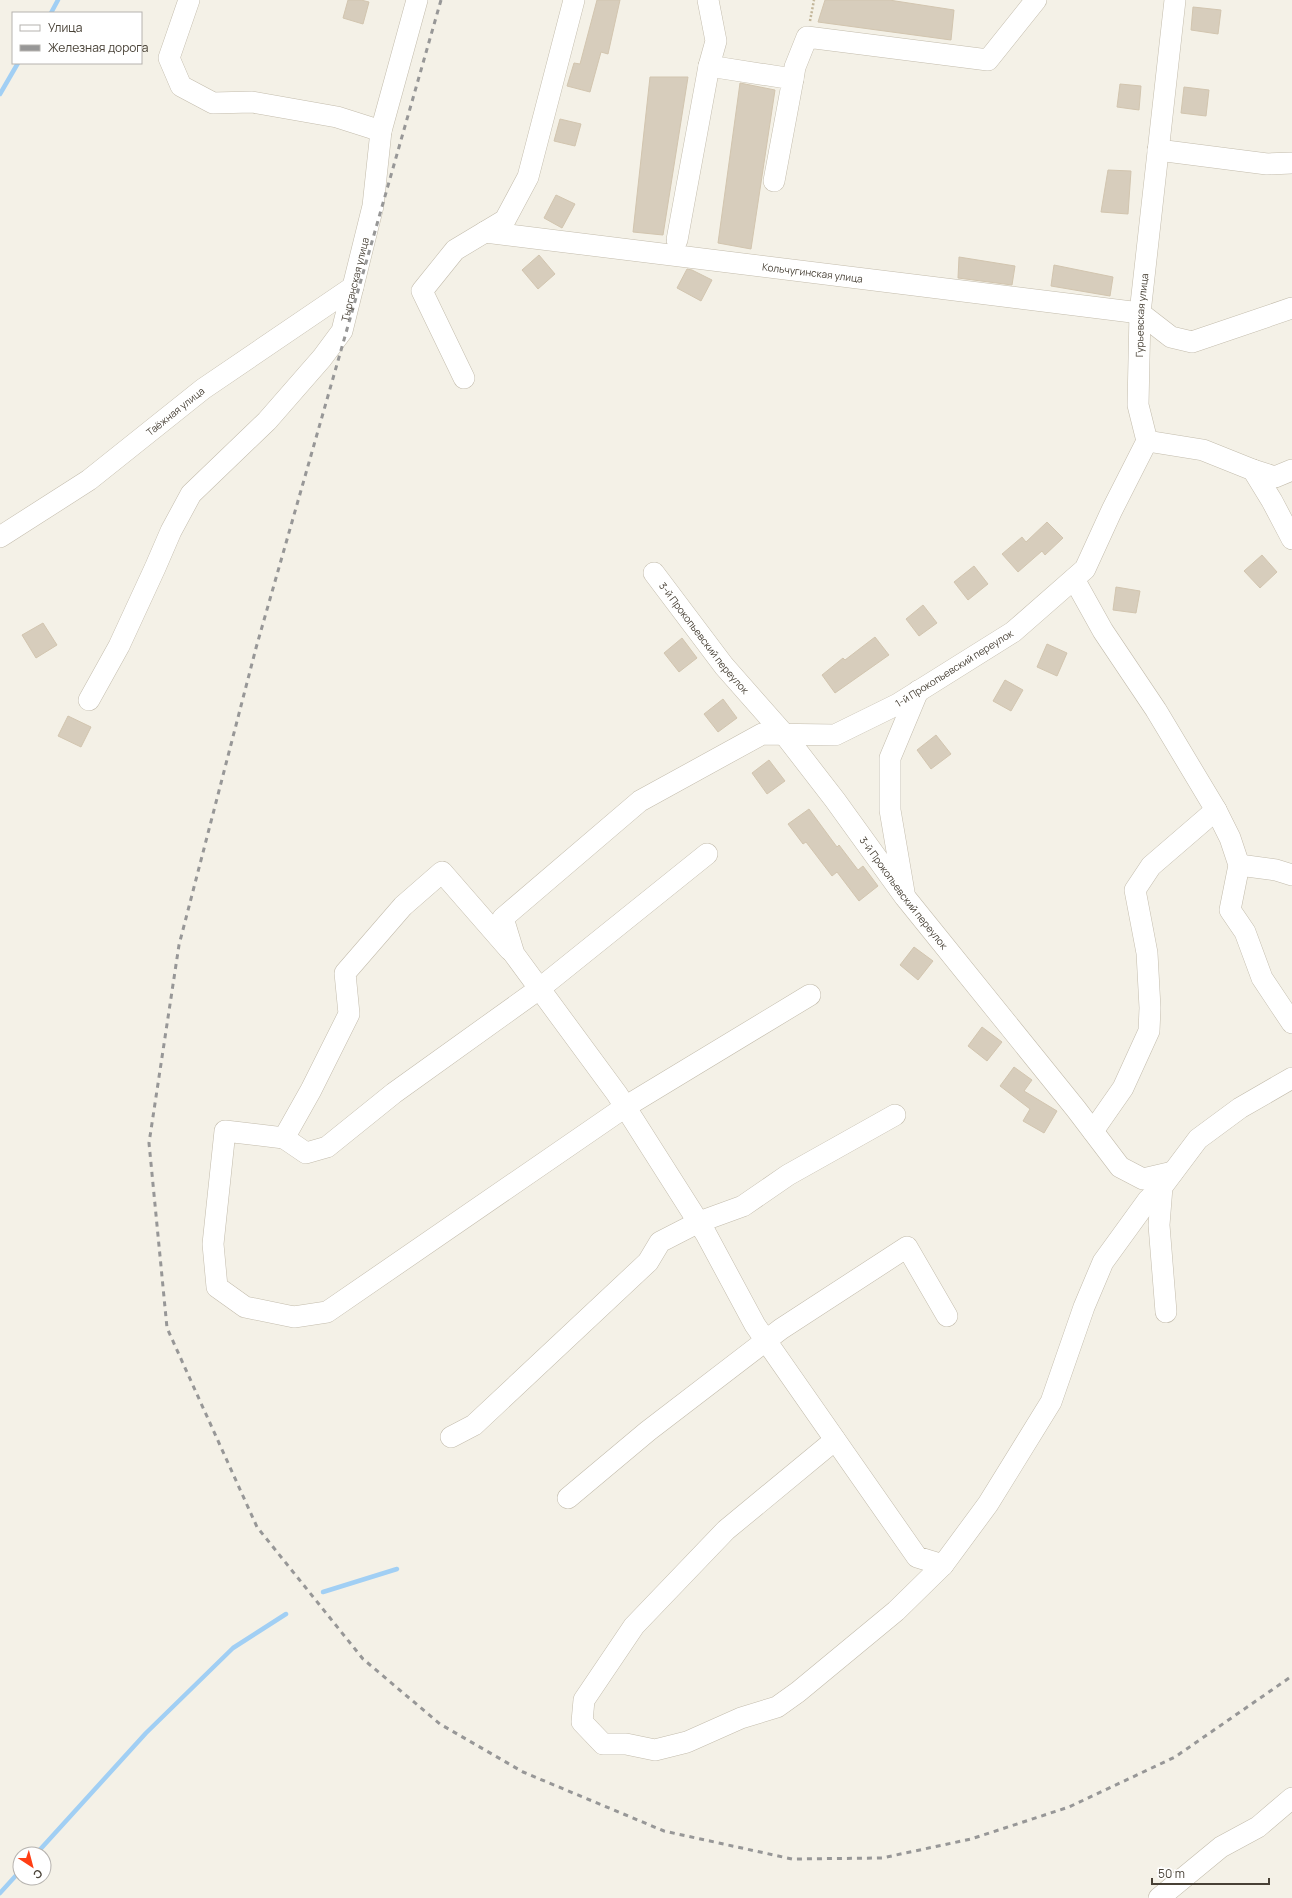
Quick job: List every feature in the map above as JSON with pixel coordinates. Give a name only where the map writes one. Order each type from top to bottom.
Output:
[{"type":"street","points":[[189,0],[174,39],[169,58],[180,86],[213,103],[252,102],[337,117],[381,130]]},
{"type":"street","name":"Тырганская улица","points":[[89,700],[119,646],[171,530],[191,494],[267,421],[322,358],[342,331],[373,206],[381,130],[417,0]]},
{"type":"street","points":[[464,378],[422,291],[456,250],[505,220],[528,177],[574,0]]},
{"type":"street","points":[[708,0],[716,41],[709,66],[675,240],[727,251],[733,263]]},
{"type":"street","points":[[774,181],[795,67],[807,37],[988,60],[1036,0]]},
{"type":"street","name":"Гурьевская улица","points":[[1148,441],[1138,405],[1140,313],[1175,0]]},
{"type":"street","points":[[709,66],[793,79]]},
{"type":"street","points":[[1158,150],[1267,164],[1292,163]]},
{"type":"street","name":"Кольчугинская улица","points":[[485,232],[1140,313]]},
{"type":"street","name":"Таёжная улица","points":[[0,537],[89,480],[203,389],[353,287]]},
{"type":"street","points":[[1140,313],[1171,337],[1192,342],[1292,308]]},
{"type":"street","points":[[1148,441],[1203,450],[1275,477],[1292,470]]},
{"type":"street","name":"1-й Прокопьевский переулок","points":[[514,954],[503,918],[640,801],[762,734],[835,735],[898,704],[1013,632],[1085,569],[1112,510],[1148,441]]},
{"type":"street","points":[[1253,470],[1272,501],[1292,539]]},
{"type":"street","name":"3-й Прокопьевский переулок","points":[[654,573],[724,666],[784,734],[835,800],[904,897],[1093,1131],[1120,1167],[1143,1179],[1167,1180]]},
{"type":"street","points":[[1074,579],[1103,631],[1156,710],[1216,810],[1230,838],[1239,865],[1230,910],[1245,932],[1262,978],[1292,1023]]},
{"type":"street","points":[[904,897],[890,810],[890,758],[918,691]]},
{"type":"street","points":[[1093,1131],[1123,1088],[1149,1031],[1150,1008],[1147,953],[1135,890],[1151,866],[1216,810]]},
{"type":"street","points":[[708,854],[539,989],[394,1093],[327,1147],[306,1153],[284,1138],[225,1131],[213,1244],[217,1287],[245,1307],[294,1317],[327,1312],[625,1107],[810,995]]},
{"type":"street","points":[[1239,865],[1276,870],[1292,875]]},
{"type":"street","points":[[284,1138],[311,1090],[349,1014],[345,973],[403,906],[442,872],[514,954],[625,1107],[699,1222],[755,1325],[917,1557],[943,1565]]},
{"type":"street","points":[[835,1440],[726,1530],[634,1626],[584,1700],[582,1722],[603,1744],[626,1744],[655,1750],[687,1742],[741,1718],[777,1707],[896,1611],[943,1565],[988,1504],[1051,1402],[1084,1307],[1104,1262],[1148,1200],[1167,1180],[1198,1138],[1240,1108],[1292,1078]]},
{"type":"street","points":[[451,1437],[474,1425],[648,1262],[660,1242],[699,1222],[743,1206],[788,1175],[895,1115]]},
{"type":"street","points":[[1166,1312],[1159,1226],[1167,1180]]},
{"type":"street","points":[[568,1498],[648,1431],[781,1330],[907,1247],[947,1316]]},
{"type":"street","points":[[1159,1898],[1221,1847],[1258,1827],[1292,1798]]},
{"type":"building","points":[[348,0],[361,0],[369,2],[363,24],[343,18]]},
{"type":"building","points":[[597,0],[620,0],[608,54],[601,52],[590,92],[567,86],[574,63],[580,64]]},
{"type":"building","points":[[825,0],[889,0],[954,10],[951,40],[818,22]]},
{"type":"building","points":[[1193,7],[1221,10],[1218,34],[1191,30]]},
{"type":"building","points":[[650,77],[688,77],[663,235],[633,232]]},
{"type":"building","points":[[740,83],[775,90],[751,249],[718,243]]},
{"type":"building","points":[[1120,84],[1141,86],[1139,110],[1117,107]]},
{"type":"building","points":[[1184,87],[1209,90],[1206,116],[1181,113]]},
{"type":"building","points":[[560,119],[581,124],[575,146],[554,141]]},
{"type":"building","points":[[1108,170],[1131,171],[1128,214],[1101,212]]},
{"type":"building","points":[[556,195],[575,204],[562,228],[544,218]]},
{"type":"building","points":[[539,255],[555,274],[538,289],[522,270]]},
{"type":"building","points":[[959,257],[1015,266],[1012,285],[958,278]]},
{"type":"building","points":[[1054,265],[1113,277],[1110,296],[1051,286]]},
{"type":"building","points":[[687,269],[712,280],[701,301],[677,288]]},
{"type":"building","points":[[1047,522],[1063,538],[1045,555],[1042,551],[1018,572],[1002,554],[1022,537],[1026,542]]},
{"type":"building","points":[[1262,555],[1277,572],[1260,588],[1244,571]]},
{"type":"building","points":[[974,566],[988,584],[968,600],[954,582]]},
{"type":"building","points":[[1116,587],[1140,591],[1136,613],[1113,610]]},
{"type":"building","points":[[923,605],[937,623],[919,636],[906,619]]},
{"type":"building","points":[[43,623],[57,645],[36,658],[22,635]]},
{"type":"building","points":[[875,637],[889,655],[835,693],[822,675],[843,658],[845,660]]},
{"type":"building","points":[[682,638],[697,658],[679,672],[664,653]]},
{"type":"building","points":[[1047,644],[1067,653],[1057,676],[1037,667]]},
{"type":"building","points":[[1005,680],[1023,690],[1011,711],[993,701]]},
{"type":"building","points":[[723,699],[737,718],[718,732],[704,714]]},
{"type":"building","points":[[68,716],[91,727],[81,747],[58,736]]},
{"type":"building","points":[[936,735],[951,754],[931,769],[917,750]]},
{"type":"building","points":[[769,760],[785,781],[767,794],[752,773]]},
{"type":"building","points":[[809,809],[837,847],[839,845],[858,870],[863,866],[878,886],[859,901],[837,872],[832,876],[806,842],[803,844],[788,824]]},
{"type":"building","points":[[914,947],[933,961],[918,980],[900,965]]},
{"type":"building","points":[[982,1027],[1002,1042],[987,1061],[968,1046]]},
{"type":"building","points":[[1014,1067],[1032,1080],[1024,1091],[1057,1111],[1044,1133],[1023,1121],[1030,1109],[1000,1086]]},
{"type":"waterway","points":[[52,12],[58,0]]},
{"type":"waterway","points":[[0,94],[17,64]]},
{"type":"waterway","points":[[323,1592],[397,1569]]},
{"type":"waterway","points":[[43,1846],[146,1733],[233,1648],[286,1614]]},
{"type":"waterway","points":[[0,1893],[12,1880]]},
{"type":"railway","points":[[441,0],[256,648],[179,945],[149,1143],[167,1328],[257,1527],[363,1659],[440,1724],[523,1772],[664,1831],[792,1859],[882,1858],[971,1839],[1069,1807],[1175,1757],[1292,1676]]}]
